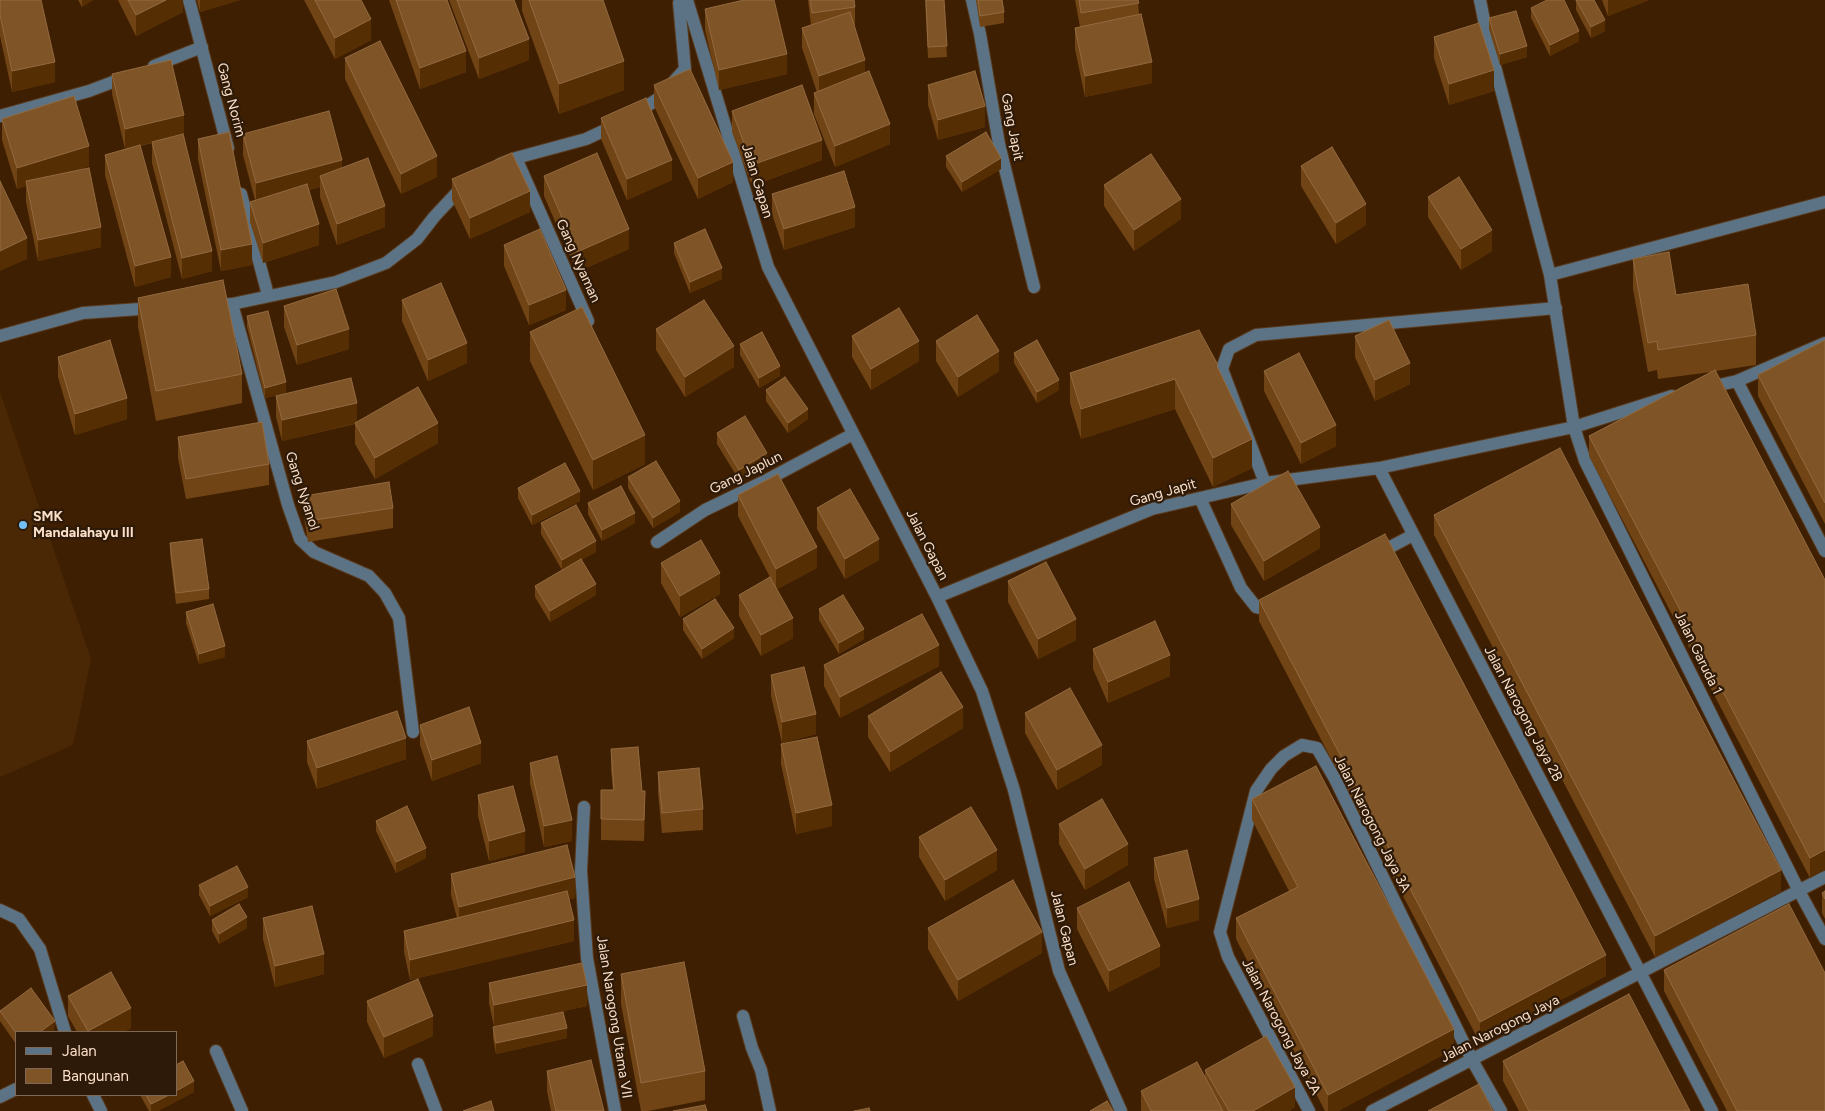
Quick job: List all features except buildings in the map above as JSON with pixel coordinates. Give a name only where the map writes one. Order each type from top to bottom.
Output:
[{"type":"street","name":"Gang Norim","points":[[190,0],[231,159]]},
{"type":"street","points":[[491,169],[516,158],[586,139],[625,121],[659,98],[685,68],[680,0]]},
{"type":"street","name":"Jalan Gapan","points":[[687,0],[768,267],[937,597],[982,691],[1014,790],[1059,971],[1121,1111]]},
{"type":"street","name":"Gang Japit","points":[[972,0],[980,34],[999,144],[1034,288]]},
{"type":"street","name":"Jalan Garuda 1","points":[[1480,0],[1488,40],[1550,275],[1574,427],[1585,461],[1825,939]]},
{"type":"street","points":[[0,116],[89,91],[202,47]]},
{"type":"street","name":"Gang Nyaman","points":[[516,158],[593,331]]},
{"type":"street","points":[[236,178],[268,295]]},
{"type":"street","points":[[202,305],[232,304],[336,282],[386,263],[417,240],[460,188],[476,179]]},
{"type":"street","points":[[1550,275],[1825,202]]},
{"type":"street","name":"Gang Nyanol","points":[[232,304],[288,505],[300,539],[314,552],[369,576],[385,593],[399,618],[413,732]]},
{"type":"street","points":[[0,336],[83,313],[162,308]]},
{"type":"street","points":[[1265,483],[1222,368],[1228,349],[1256,335],[1556,308]]},
{"type":"street","name":"Gang Japit","points":[[937,597],[1152,509],[1265,483],[1379,468],[1574,427],[1666,397],[1737,381],[1825,343]]},
{"type":"street","points":[[1737,381],[1825,551]]},
{"type":"street","name":"Gang Japlun","points":[[657,542],[705,510],[763,482],[853,434]]},
{"type":"street","name":"Jalan Narogong Jaya 2B","points":[[1379,468],[1712,1111]]},
{"type":"street","points":[[1200,498],[1241,588],[1256,607],[1267,609],[1288,598]]},
{"type":"street","points":[[1366,559],[1413,535]]},
{"type":"street","name":"Jalan Narogong Jaya 3A","points":[[1228,956],[1220,932],[1256,791],[1271,769],[1284,756],[1302,745],[1317,748],[1339,787],[1472,1060]]},
{"type":"street","name":"Jalan Narogong Utama VII","points":[[584,807],[581,871],[587,958],[615,1111]]},
{"type":"street","name":"Jalan Narogong Jaya","points":[[1372,1111],[1825,877]]},
{"type":"street","points":[[0,910],[19,919],[40,949],[65,1031]]},
{"type":"street","name":"Jalan Narogong Jaya 2A","points":[[1228,956],[1309,1111]]},
{"type":"street","points":[[743,1016],[752,1048],[761,1070],[770,1111]]},
{"type":"street","points":[[216,1051],[242,1111]]},
{"type":"street","points":[[1472,1060],[1501,1111]]},
{"type":"street","points":[[418,1064],[436,1111]]},
{"type":"street","points":[[0,1097],[15,1089]]},
{"type":"street","points":[[94,1096],[101,1111]]},
{"type":"shaded area","name":"SMK Mandalahayu III","points":[[0,392],[91,659],[73,745],[0,777]]},
{"type":"place","name":"SMK Mandalahayu III","points":[[23,525]]}]
